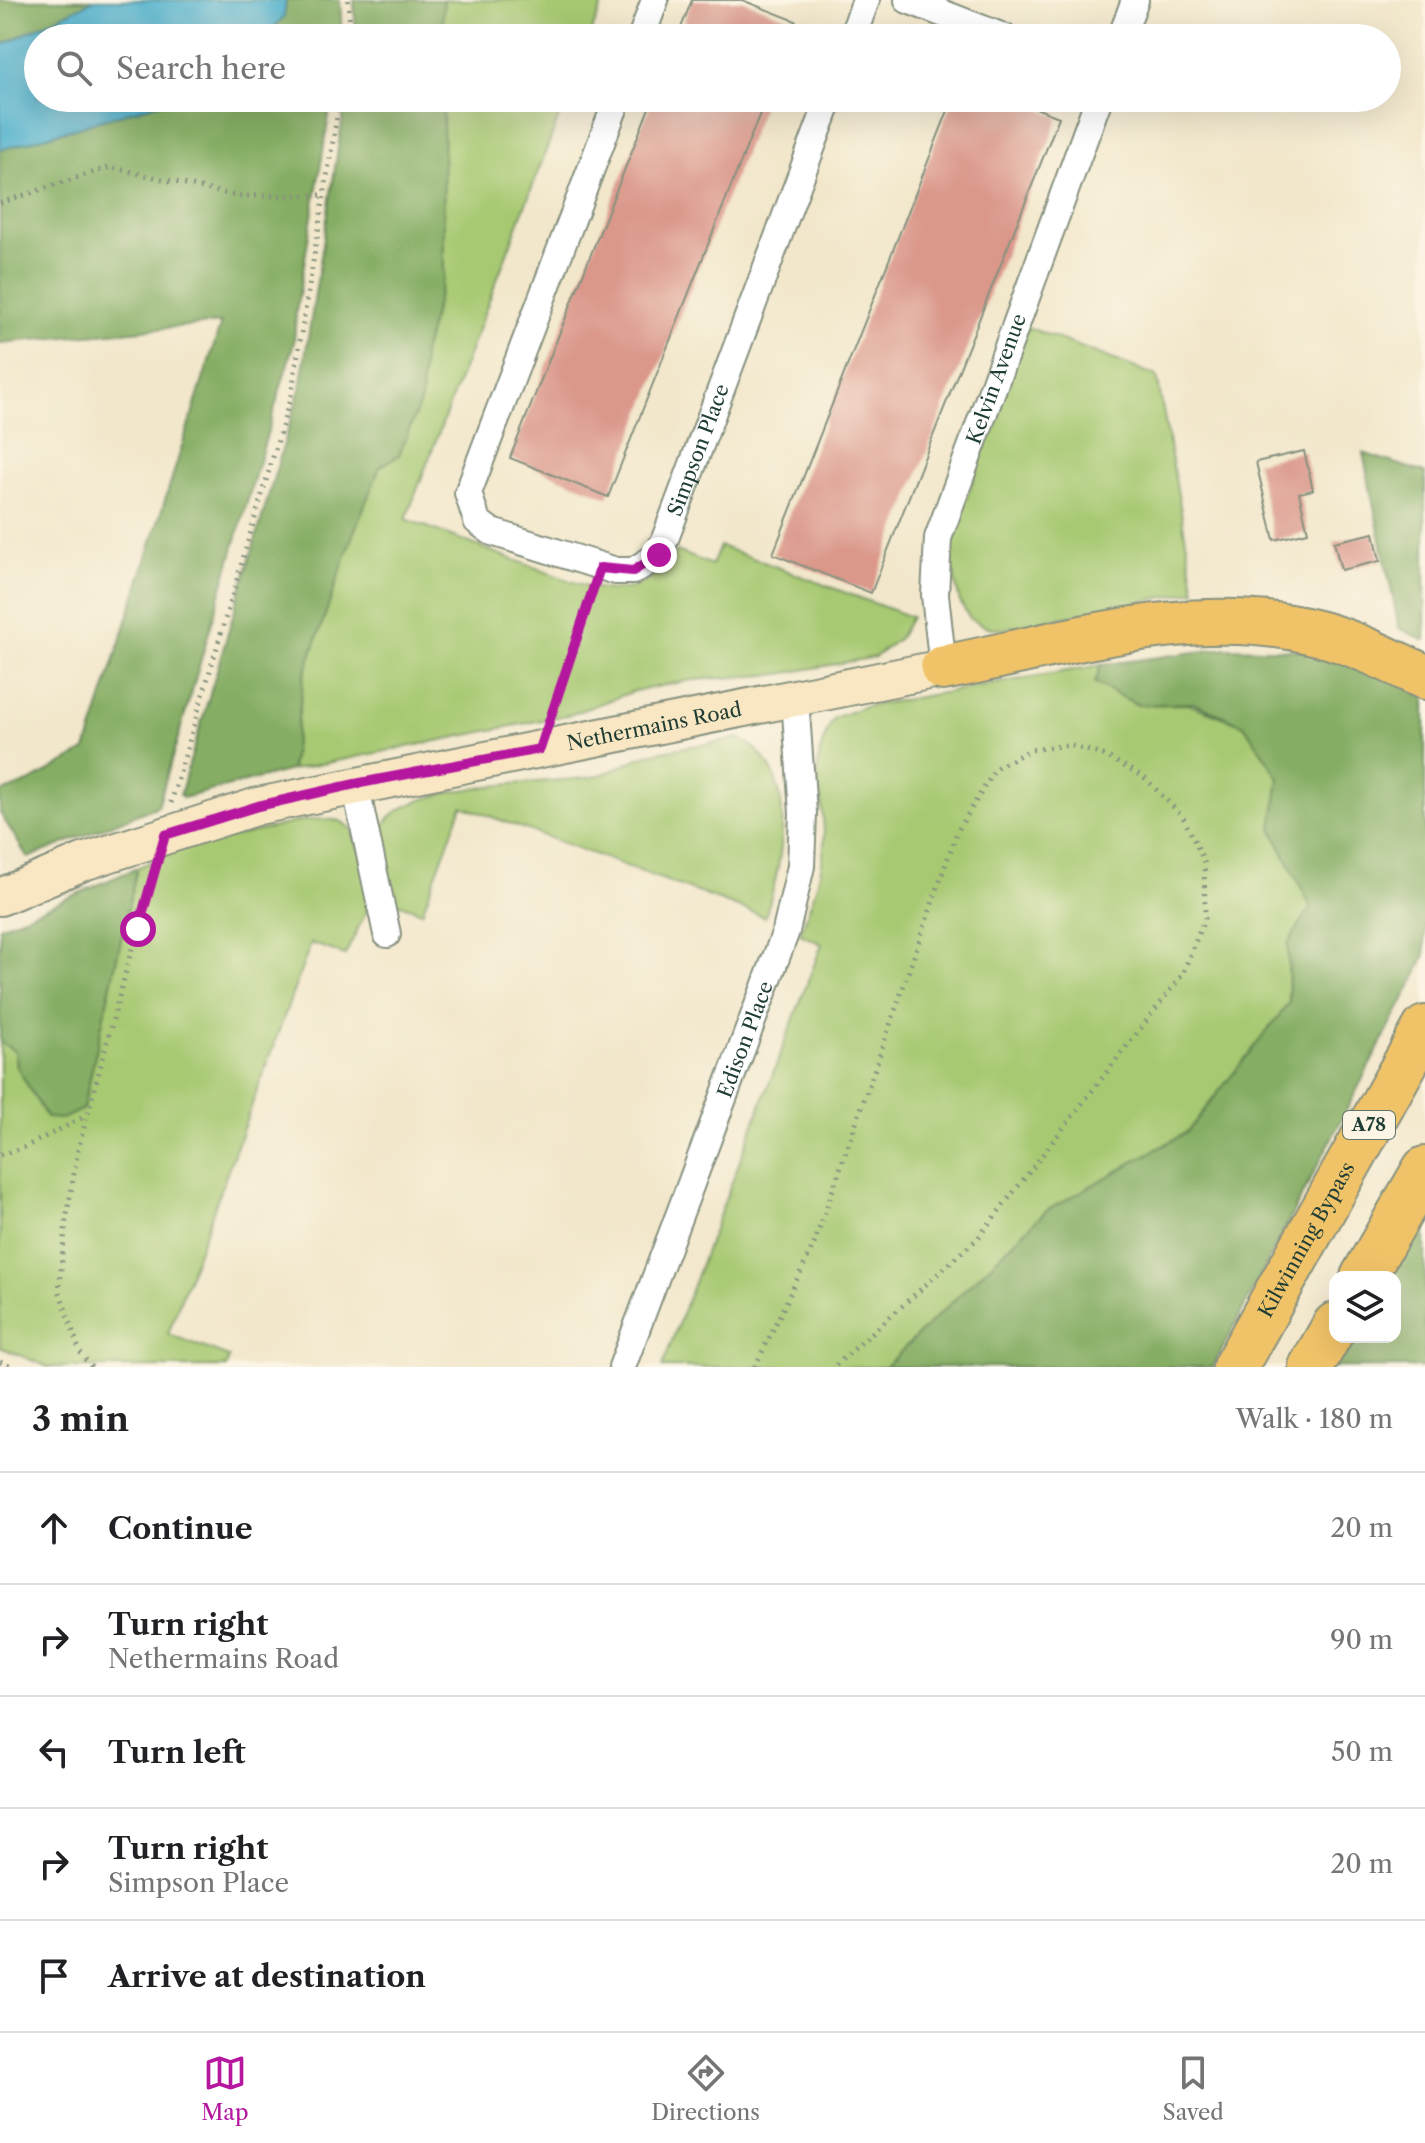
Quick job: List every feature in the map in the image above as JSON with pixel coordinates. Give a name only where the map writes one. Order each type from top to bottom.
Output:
[{"type":"highway","points":[[943,668],[1178,622],[1230,621],[1318,633],[1364,648],[1425,677]]},
{"type":"highway","name":"Kilwinning Bypass","points":[[1235,1367],[1312,1223],[1425,1028]]},
{"type":"highway","points":[[1366,1271],[1425,1169]]},
{"type":"highway","points":[[1311,1367],[1329,1336]]},
{"type":"main road","name":"Nethermains Road","points":[[0,897],[83,862],[258,806],[355,784],[943,668]]},
{"type":"street","points":[[646,24],[655,0]]},
{"type":"street","points":[[857,24],[866,0]]},
{"type":"street","points":[[908,0],[970,24]]},
{"type":"street","points":[[1126,24],[1135,0]]},
{"type":"street","name":"Simpson Place","points":[[613,112],[468,493],[477,521],[492,532],[600,568],[633,571],[659,555],[825,112]]},
{"type":"street","name":"Kelvin Avenue","points":[[943,668],[935,595],[938,538],[1094,112]]},
{"type":"street","name":"Edison Place","points":[[622,1367],[786,931],[801,866],[803,813],[795,698]]},
{"type":"street","points":[[355,784],[387,934]]},
{"type":"path","points":[[348,0],[350,24]]},
{"type":"path","points":[[91,1367],[80,1352],[59,1290],[66,1220],[88,1115],[187,746],[291,396],[338,112]]},
{"type":"path","points":[[0,203],[110,167],[236,196],[324,195]]},
{"type":"path","points":[[540,749],[600,568]]},
{"type":"path","points":[[755,1367],[814,1244],[957,832],[996,768],[1030,750],[1069,745],[1106,756],[1144,777],[1183,817],[1204,861],[1205,918],[1182,975],[978,1238],[834,1367]]},
{"type":"path","points":[[0,1155],[21,1149],[88,1115]]},
{"type":"path","points":[[0,1362],[12,1367]]},
{"type":"green space","points":[[0,0],[94,0],[45,24],[24,24],[24,34],[0,46]]},
{"type":"green space","points":[[286,0],[340,0],[341,24],[277,24],[283,17]]},
{"type":"green space","points":[[354,0],[444,0],[442,24],[355,24]]},
{"type":"green space","points":[[444,0],[604,0],[595,24],[442,24]]},
{"type":"green space","points":[[129,112],[330,112],[296,312],[294,342],[158,806],[28,858],[0,813],[0,793],[31,781],[86,750],[221,323],[0,343],[0,150]]},
{"type":"green space","points":[[344,112],[443,112],[444,276],[423,354],[421,400],[399,455],[380,467],[352,537],[304,676],[291,770],[183,798],[180,795],[300,389]]},
{"type":"green space","points":[[443,112],[561,112],[406,519],[568,580],[611,590],[631,588],[649,580],[665,567],[677,551],[712,565],[720,546],[911,617],[899,638],[875,657],[780,674],[692,680],[634,691],[572,714],[291,770],[304,676],[380,467],[399,454],[421,400],[423,354],[444,276]]},
{"type":"green space","points":[[1027,327],[1157,376],[1195,591],[1004,629],[987,627],[970,619],[960,602],[948,551]]},
{"type":"green space","points":[[1363,453],[1425,473],[1425,641],[1399,628]]},
{"type":"green space","points":[[1225,648],[1300,650],[1361,665],[1425,697],[1425,954],[1416,976],[1213,1367],[885,1367],[1046,1211],[1187,1132],[1289,1003],[1288,944],[1311,907],[1272,829],[1279,778],[1244,725],[1193,703],[1138,705],[1095,683],[1101,665]]},
{"type":"green space","points":[[1101,665],[1095,683],[1138,705],[1188,704],[1244,725],[1280,779],[1273,829],[1311,907],[1288,944],[1289,1003],[1187,1132],[1046,1211],[885,1367],[662,1367],[822,944],[800,934],[823,856],[824,825],[818,767],[825,737],[834,718],[863,707]]},
{"type":"green space","points":[[739,738],[759,753],[772,772],[780,794],[781,844],[765,917],[462,806],[422,912],[389,900],[380,853],[383,827],[396,812],[418,801],[478,788],[592,777],[654,753]]},
{"type":"green space","points":[[305,820],[340,821],[351,828],[375,894],[345,955],[311,943],[168,1334],[229,1357],[226,1367],[48,1367],[0,1347],[0,1042],[15,1051],[17,1067],[47,1118],[83,1109],[137,868],[176,850]]},
{"type":"green space","points":[[137,868],[83,1109],[62,1119],[47,1118],[17,1067],[15,1051],[0,1042],[0,927]]},
{"type":"green space","points":[[1425,1207],[1425,1367],[1333,1367],[1347,1343],[1401,1343],[1401,1271],[1388,1271]]},
{"type":"water","points":[[94,0],[286,0],[284,17],[277,24],[45,24]]},
{"type":"water","points":[[24,34],[24,112],[129,112],[0,150],[0,46]]},
{"type":"building","points":[[692,0],[742,0],[796,21],[795,24],[683,24]]},
{"type":"building","points":[[647,112],[760,112],[608,497],[510,458]]},
{"type":"building","points":[[947,112],[1046,112],[1059,117],[871,593],[773,554]]},
{"type":"building","points":[[1304,451],[1313,490],[1299,493],[1308,532],[1274,540],[1256,462]]},
{"type":"building","points":[[1374,533],[1380,561],[1341,570],[1334,542]]},
{"type":"route","points":[[138,929],[165,835],[258,806],[540,749],[600,568],[633,571],[648,565],[659,555]]}]
